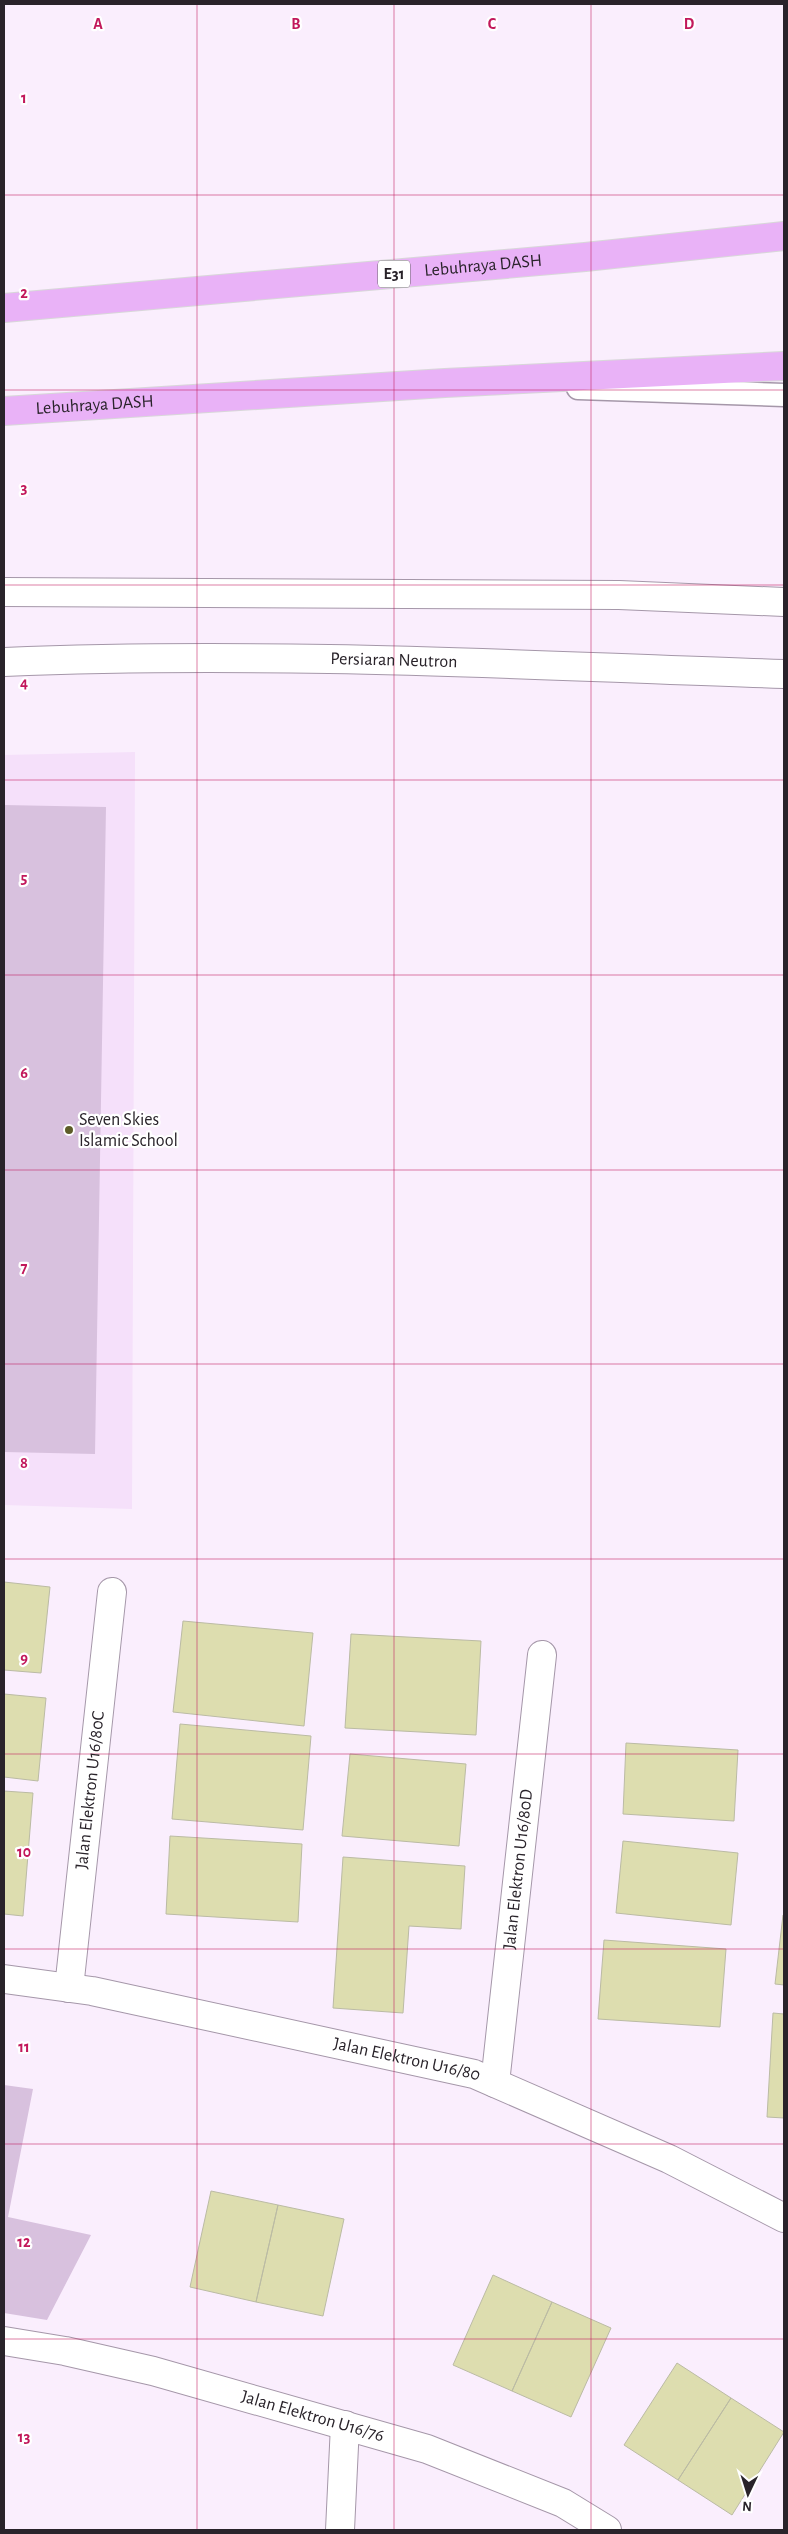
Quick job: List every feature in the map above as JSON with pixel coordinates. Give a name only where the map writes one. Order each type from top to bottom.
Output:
[{"type":"highway","name":"Lebuhraya DASH","points":[[4,308],[585,258],[784,236]]},
{"type":"highway","name":"Lebuhraya DASH","points":[[4,411],[445,383],[784,366]]},
{"type":"street","points":[[4,592],[619,595],[784,602]]},
{"type":"street","name":"Persiaran Neutron","points":[[4,662],[119,657],[342,658],[784,674]]},
{"type":"street","name":"Jalan Elektron U16/80C","points":[[69,1988],[112,1592]]},
{"type":"street","name":"Jalan Elektron U16/80D","points":[[495,2083],[542,1655]]},
{"type":"street","name":"Jalan Elektron U16/80","points":[[4,1979],[102,1993],[464,2072],[495,2083],[668,2159],[784,2218]]},
{"type":"street","name":"Jalan Elektron U16/76","points":[[4,2341],[65,2351],[154,2371],[427,2449],[563,2503],[607,2530]]},
{"type":"street","points":[[340,2530],[345,2425]]},
{"type":"lane","points":[[445,383],[784,395]]},
{"type":"shaded area","name":"Seven Skies Islamic School","points":[[135,752],[132,1509],[4,1505],[4,755]]},
{"type":"shaded area","name":"Seven Skies Islamic School","points":[[4,805],[106,807],[95,1454],[4,1452]]},
{"type":"shaded area","points":[[4,2085],[33,2089],[8,2217],[91,2235],[47,2320],[4,2313]]},
{"type":"building","points":[[4,1582],[50,1587],[41,1673],[4,1670]]},
{"type":"building","points":[[183,1621],[313,1633],[304,1726],[173,1712]]},
{"type":"building","points":[[351,1634],[481,1641],[476,1735],[345,1728]]},
{"type":"building","points":[[4,1694],[46,1698],[38,1781],[4,1777]]},
{"type":"building","points":[[180,1724],[311,1736],[303,1830],[172,1819]]},
{"type":"building","points":[[626,1743],[738,1750],[734,1821],[623,1814]]},
{"type":"building","points":[[350,1754],[466,1764],[459,1846],[342,1836]]},
{"type":"building","points":[[4,1791],[33,1793],[23,1916],[4,1914]]},
{"type":"building","points":[[170,1836],[302,1844],[298,1922],[166,1914]]},
{"type":"building","points":[[623,1841],[738,1853],[731,1925],[616,1913]]},
{"type":"building","points":[[343,1857],[465,1866],[461,1929],[409,1926],[403,2013],[333,2008]]},
{"type":"building","points":[[784,1915],[784,1985],[775,1984]]},
{"type":"building","points":[[604,1940],[726,1949],[720,2027],[598,2019]]},
{"type":"building","points":[[773,2013],[784,2014],[784,2118],[767,2117]]},
{"type":"building","points":[[211,2191],[278,2205],[256,2302],[190,2287]]},
{"type":"building","points":[[278,2205],[344,2219],[323,2316],[256,2302]]},
{"type":"building","points":[[493,2275],[552,2302],[512,2391],[453,2365]]},
{"type":"building","points":[[552,2302],[611,2328],[571,2417],[512,2391]]},
{"type":"building","points":[[677,2363],[731,2398],[678,2480],[624,2445]]},
{"type":"building","points":[[731,2398],[784,2432],[732,2515],[678,2480]]},
{"type":"place","name":"Seven Skies Islamic School","points":[[69,1130]]}]
